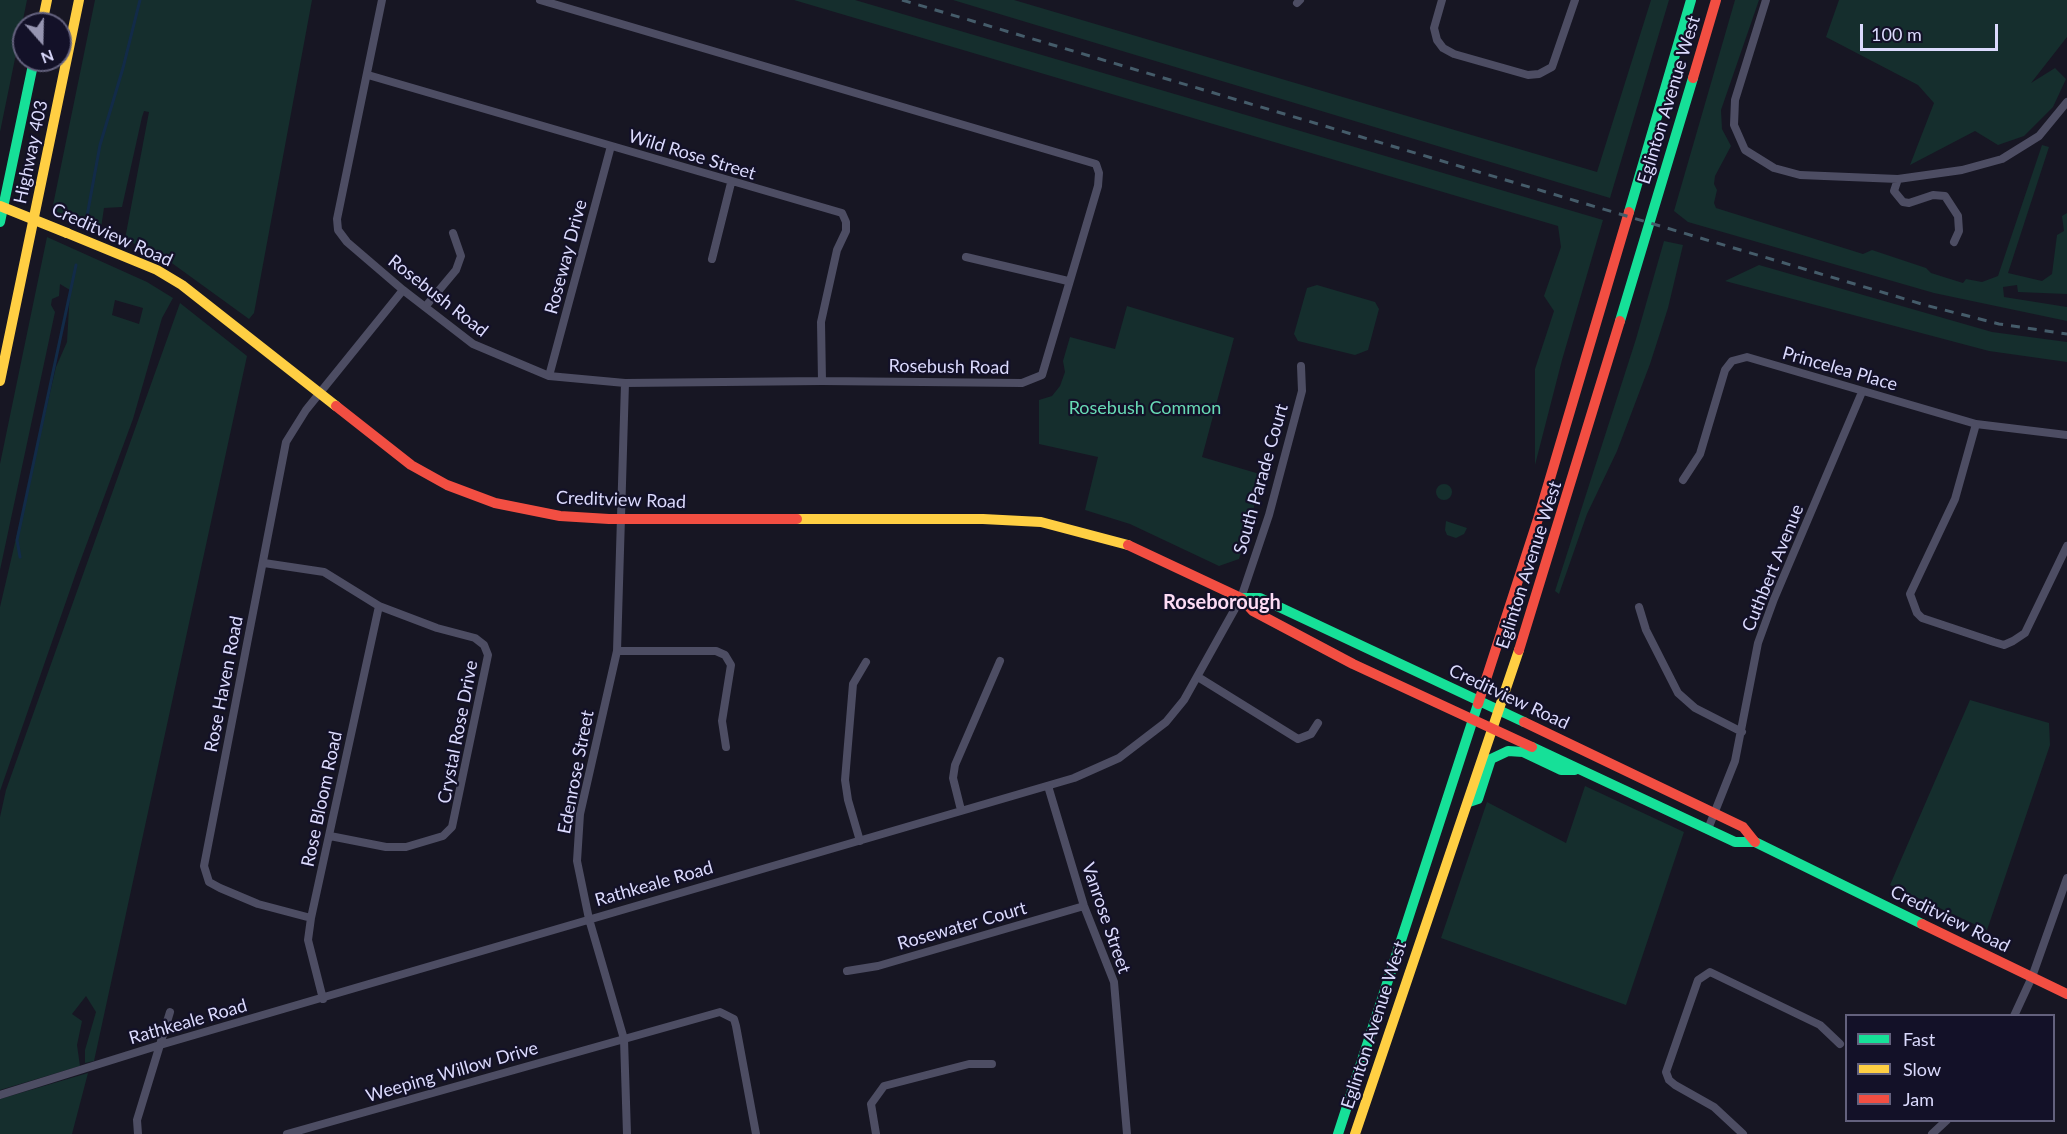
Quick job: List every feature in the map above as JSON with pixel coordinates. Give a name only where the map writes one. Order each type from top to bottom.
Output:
[{"type":"main road","name":"Highway 403","points":[[0,381],[79,0]]},
{"type":"main road","name":"Eglinton Avenue West","points":[[1338,1134],[1538,519],[1691,0]]},
{"type":"main road","name":"Eglinton Avenue West","points":[[1354,1134],[1441,875],[1456,843],[1560,525],[1716,0]]},
{"type":"main road","name":"Highway 403","points":[[0,222],[31,72]]},
{"type":"main road","name":"Creditview Road","points":[[0,206],[157,270],[182,285],[411,465],[447,485],[495,503],[560,516],[621,519],[983,519],[1041,522],[1074,529],[1137,548],[1241,598],[1254,611],[1324,650],[1735,842],[1755,842]]},
{"type":"main road","name":"Creditview Road","points":[[1241,598],[1260,598],[1500,710],[1743,827],[1755,842],[2067,994]]},
{"type":"main road","points":[[1469,802],[1479,800],[1491,759],[1508,751],[1523,752],[1561,770],[1579,770]]},
{"type":"street","name":"Rosebush Road","points":[[382,0],[337,219],[338,230],[347,242],[403,290],[473,344],[549,376],[625,383],[822,381],[1022,383],[1034,381],[1042,375],[1098,186],[1099,173],[1096,164],[540,0]]},
{"type":"street","points":[[1442,0],[1434,28],[1443,48],[1454,54],[1528,75],[1539,74],[1551,67],[1575,0]]},
{"type":"street","points":[[1766,0],[1735,100],[1734,125],[1745,150],[1758,161],[1774,168],[1800,174],[1898,179],[1962,171],[2002,159],[2039,136],[2067,102]]},
{"type":"street","name":"Wild Rose Street","points":[[368,75],[731,183],[842,213],[846,222],[846,231],[837,250],[822,309],[822,381]]},
{"type":"street","name":"Roseway Drive","points":[[549,376],[611,146]]},
{"type":"street","points":[[1898,179],[1894,191],[1903,202],[1909,203],[1933,195],[1945,196],[1958,216],[1959,231],[1954,242]]},
{"type":"street","points":[[712,259],[731,183]]},
{"type":"street","points":[[425,307],[456,270],[461,256],[453,233]]},
{"type":"street","points":[[966,257],[1068,281]]},
{"type":"street","name":"Rose Haven Road","points":[[311,918],[258,904],[220,888],[209,882],[204,866],[286,442],[331,377],[403,290]]},
{"type":"street","name":"Princelea Place","points":[[1683,480],[1700,454],[1725,370],[1732,361],[1747,357],[1976,424],[2067,435]]},
{"type":"street","name":"South Parade Court","points":[[1241,598],[1269,515],[1302,390],[1301,366]]},
{"type":"street","name":"Edenrose Street","points":[[625,383],[617,651],[580,814],[577,861],[589,919],[624,1039],[627,1134]]},
{"type":"street","name":"Cuthbert Avenue","points":[[1708,829],[1735,761],[1758,644],[1774,599],[1862,392]]},
{"type":"street","points":[[1976,424],[1955,500],[1910,594],[1917,613],[1922,618],[2004,645],[2013,641],[2025,633],[2067,546]]},
{"type":"street","name":"Crystal Rose Drive","points":[[264,562],[324,572],[379,606],[437,628],[475,638],[484,645],[488,656],[452,827],[443,836],[406,848],[386,847],[330,836]]},
{"type":"street","name":"Rathkeale Road","points":[[0,1095],[160,1045],[1074,778],[1119,758],[1166,722],[1198,677],[1241,598]]},
{"type":"street","name":"Rose Bloom Road","points":[[323,999],[308,940],[311,918],[379,606]]},
{"type":"street","points":[[1639,607],[1646,630],[1678,693],[1695,708],[1742,732]]},
{"type":"street","points":[[617,651],[716,651],[725,655],[731,665],[722,721],[726,747]]},
{"type":"street","points":[[961,810],[953,778],[956,765],[1000,661]]},
{"type":"street","points":[[860,840],[848,800],[845,780],[853,684],[866,662]]},
{"type":"street","points":[[1198,677],[1298,739],[1311,734],[1318,723]]},
{"type":"street","name":"Vanrose Street","points":[[1048,786],[1084,906],[1113,982],[1127,1134]]},
{"type":"street","points":[[2015,1014],[2032,977],[2067,878]]},
{"type":"street","name":"Rosewater Court","points":[[847,971],[878,966],[1084,906]]},
{"type":"street","points":[[1743,1134],[1714,1107],[1675,1085],[1669,1080],[1666,1072],[1666,1065],[1698,980],[1710,972],[1820,1025],[1840,1044]]},
{"type":"street","points":[[138,1134],[137,1120],[170,1012]]},
{"type":"street","name":"Weeping Willow Drive","points":[[287,1134],[720,1012],[734,1018],[756,1134]]},
{"type":"street","points":[[876,1134],[871,1104],[884,1086],[969,1064],[992,1064]]},
{"type":"street","points":[[1932,1134],[1945,1122]]},
{"type":"green space","points":[[0,0],[27,0],[25,12],[12,12],[12,72],[0,132]]},
{"type":"green space","points":[[95,0],[312,0],[254,313],[249,319],[169,261],[125,239],[149,112],[144,111],[142,117],[122,207],[104,208],[101,228],[52,210]]},
{"type":"green space","points":[[794,0],[855,0],[1603,220],[1562,360],[1535,465],[1535,369],[1554,311],[1544,296],[1561,247],[1558,226]]},
{"type":"green space","points":[[953,0],[1014,0],[1597,172],[1651,0],[1669,0],[1610,198]]},
{"type":"green space","points":[[1735,0],[1759,0],[1721,110],[1722,129],[1731,146],[1715,176],[1714,184],[1717,190],[1714,203],[1716,208],[1863,254],[1872,250],[1963,283],[1966,279],[1982,282],[1998,276],[2042,145],[2049,147],[2008,273],[2042,281],[2052,274],[2057,235],[2064,231],[2062,216],[2067,213],[2067,294],[2018,292],[2017,285],[2003,287],[2004,297],[2067,307],[2067,321],[1934,293],[1688,222],[1674,211]]},
{"type":"green space","points":[[1839,0],[2067,0],[2067,37],[2031,83],[2055,68],[2066,79],[2053,107],[2024,136],[1998,145],[1975,131],[1910,165],[1934,103],[1918,85],[1826,37]]},
{"type":"green space","points":[[47,237],[147,282],[173,298],[162,318],[133,419],[77,570],[0,791],[0,607],[56,367],[67,342],[70,290],[60,284],[59,296],[52,299],[51,305],[55,312],[0,570],[0,464]],"holes":[[[115,300],[143,308],[139,324],[112,315]]]},
{"type":"green space","points":[[1664,241],[1683,245],[1668,308],[1650,364],[1617,451],[1587,514],[1559,594],[1555,591],[1636,339]]},
{"type":"green space","points":[[1759,265],[1992,332],[2067,342],[2067,362],[1989,351],[1725,281]]},
{"type":"green space","points":[[1317,285],[1375,302],[1379,309],[1368,350],[1355,355],[1298,341],[1294,334],[1307,288]]},
{"type":"green space","points":[[180,303],[247,356],[94,1061],[85,1063],[85,1050],[96,1012],[86,996],[72,1014],[82,1021],[77,1045],[80,1066],[0,1090],[0,817],[6,790]]},
{"type":"green space","name":"Rosebush Common","points":[[1127,306],[1234,338],[1202,457],[1263,475],[1239,559],[1219,566],[1130,524],[1085,510],[1098,457],[1039,444],[1039,400],[1052,396],[1060,386],[1065,372],[1063,361],[1070,337],[1115,349]]},
{"type":"green space","points":[[1441,484],[1447,484],[1452,492],[1450,498],[1441,500],[1436,495],[1436,489]]},
{"type":"green space","points":[[1446,521],[1467,528],[1464,534],[1456,538],[1447,535]]},
{"type":"green space","points":[[1970,700],[2049,723],[2050,745],[1987,930],[1890,885]]},
{"type":"green space","points":[[1585,786],[1684,832],[1626,1005],[1441,938],[1487,802],[1566,843]]},
{"type":"green space","points":[[88,1073],[72,1134],[0,1134],[0,1099]]},
{"type":"waterway","points":[[87,216],[100,145],[140,0]]},
{"type":"waterway","points":[[20,557],[17,540],[76,265]]},
{"type":"railway","points":[[902,0],[1925,305],[1999,324],[2067,334]]},
{"type":"traffic: fast","points":[[1629,212],[1691,0]]},
{"type":"traffic: fast","points":[[0,222],[31,72]]},
{"type":"traffic: fast","points":[[1620,321],[1693,78]]},
{"type":"traffic: fast","points":[[1241,598],[1260,598],[1524,722]]},
{"type":"traffic: fast","points":[[1338,1134],[1478,704]]},
{"type":"traffic: fast","points":[[1532,747],[1735,842],[1755,842],[1922,924]]},
{"type":"traffic: fast","points":[[1469,802],[1478,799],[1491,759],[1508,751],[1523,752],[1561,770],[1575,770]]},
{"type":"traffic: slow","points":[[44,12],[47,0]]},
{"type":"traffic: slow","points":[[0,381],[79,0]]},
{"type":"traffic: slow","points":[[0,206],[67,233]]},
{"type":"traffic: slow","points":[[67,233],[157,270],[182,285],[336,406]]},
{"type":"traffic: slow","points":[[797,519],[983,519],[1041,522],[1128,545]]},
{"type":"traffic: slow","points":[[1355,1134],[1519,650]]},
{"type":"traffic: jam","points":[[1693,78],[1716,0]]},
{"type":"traffic: jam","points":[[1478,704],[1538,519],[1629,212]]},
{"type":"traffic: jam","points":[[1519,650],[1620,321]]},
{"type":"traffic: jam","points":[[336,406],[411,465],[447,485],[495,503],[560,516],[609,519],[797,519]]},
{"type":"traffic: jam","points":[[1128,545],[1241,598],[1253,611],[1353,664],[1532,747]]},
{"type":"traffic: jam","points":[[1524,722],[1743,827],[1755,842]]},
{"type":"traffic: jam","points":[[1922,924],[2067,994]]},
{"type":"district","name":"Roseborough","points":[[1222,603]]}]
